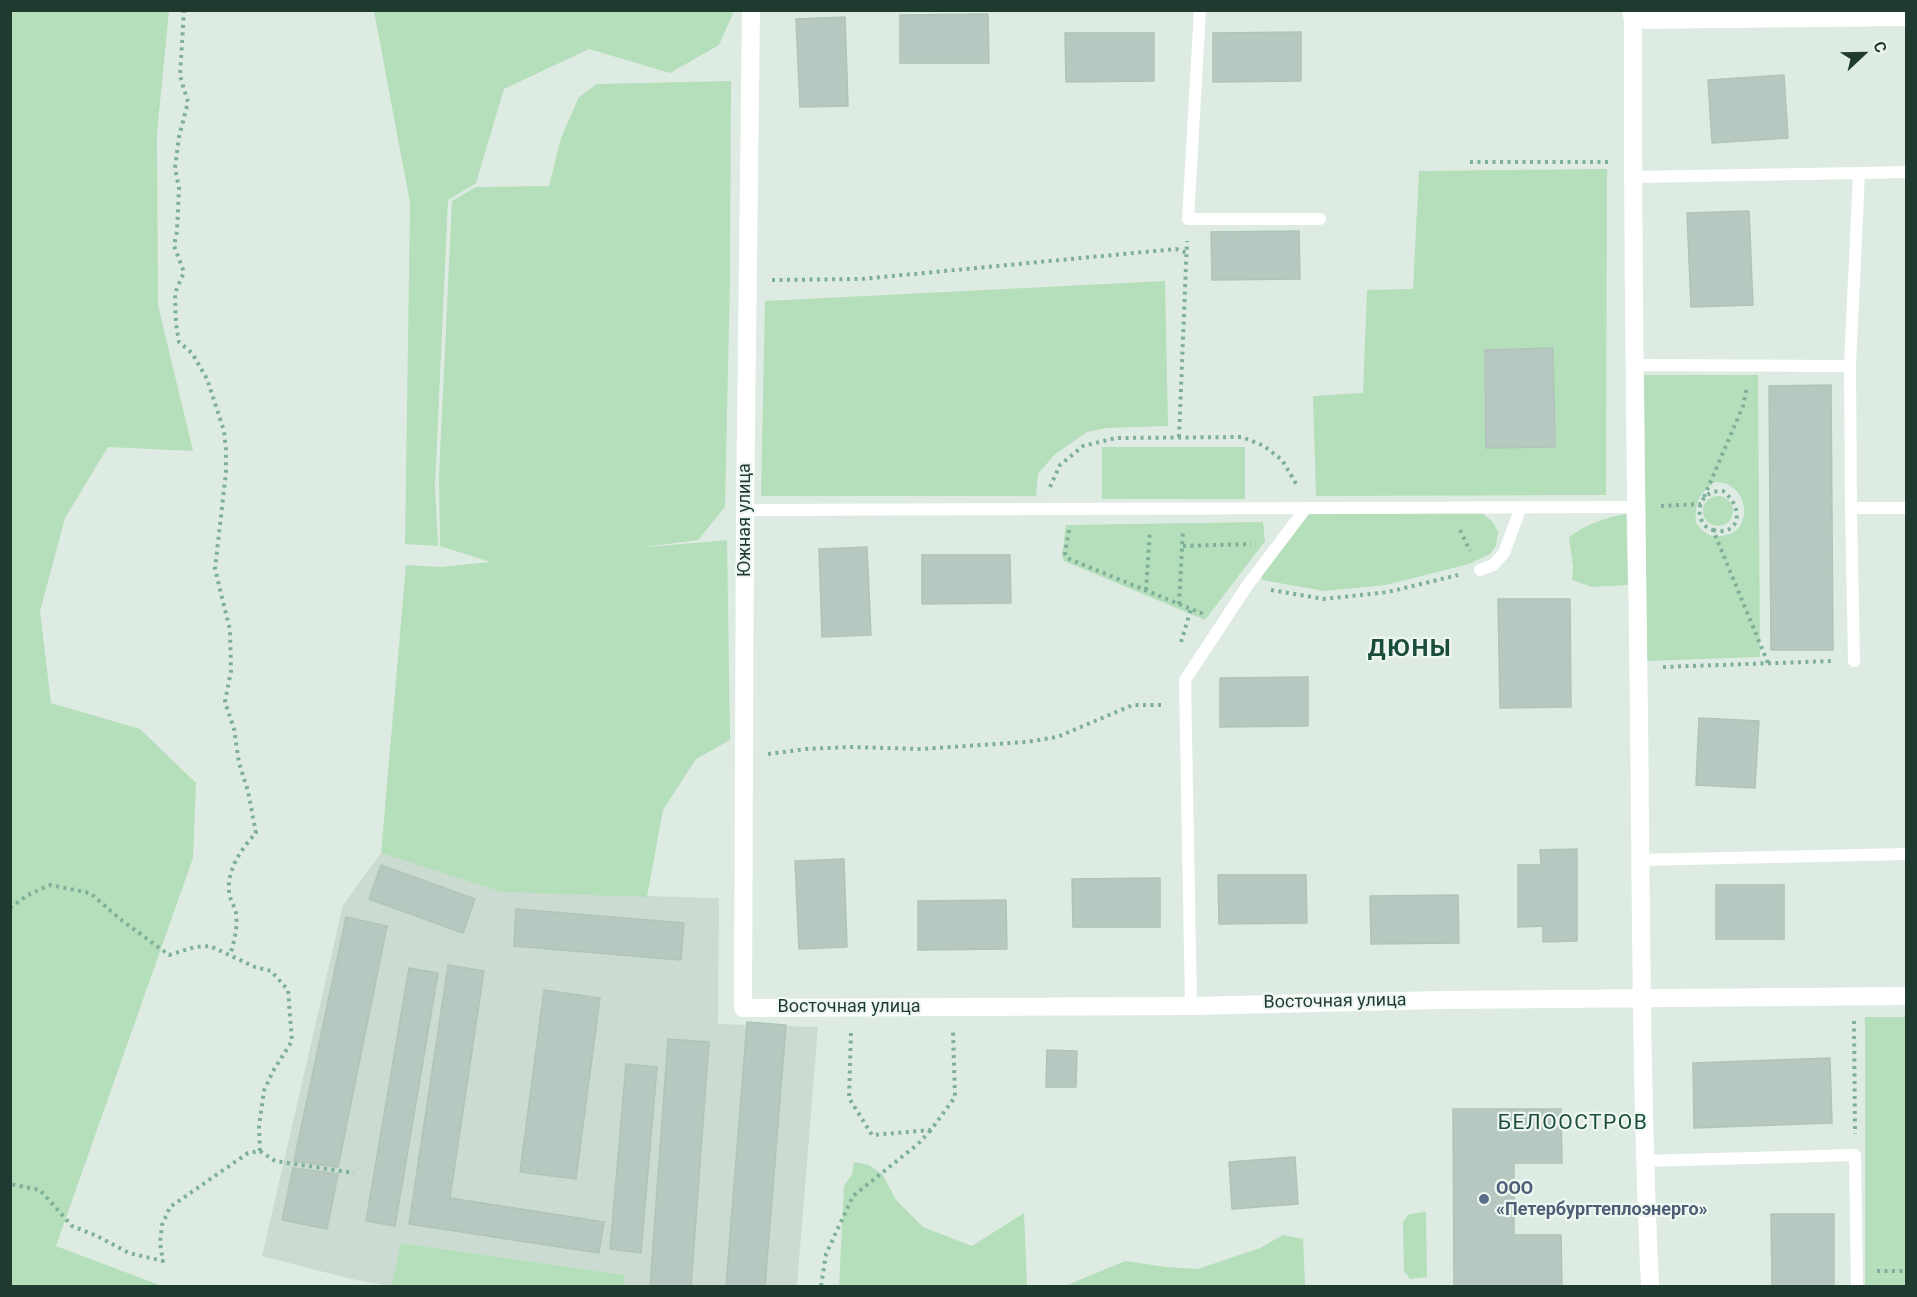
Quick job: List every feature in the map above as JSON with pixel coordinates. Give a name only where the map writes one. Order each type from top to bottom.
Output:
[{"type":"street","name":"Южная улица","points":[[751,10],[745,510],[743,1008],[764,1008]]},
{"type":"street","points":[[1650,1287],[1644,1161],[1632,15],[1906,17]]},
{"type":"street","name":"Восточная улица","points":[[764,1008],[1191,1006],[1440,1000],[1906,996]]},
{"type":"lane","points":[[1200,10],[1188,219],[1320,219]]},
{"type":"lane","points":[[1632,170],[1906,172]]},
{"type":"lane","points":[[1854,661],[1850,366],[1859,173]]},
{"type":"lane","points":[[1634,366],[1850,366]]},
{"type":"lane","points":[[1480,570],[1493,565],[1504,553],[1521,507]]},
{"type":"lane","points":[[745,510],[1636,507]]},
{"type":"lane","points":[[1191,1006],[1185,680],[1246,586],[1306,508]]},
{"type":"lane","points":[[1851,508],[1906,508]]},
{"type":"lane","points":[[1640,860],[1906,854]]},
{"type":"lane","points":[[1644,1161],[1855,1155],[1857,1287]]},
{"type":"path","points":[[184,10],[180,76],[189,102],[179,137],[175,168],[179,188],[174,246],[184,272],[175,293],[176,324],[179,342],[192,353],[207,379],[224,431],[226,472],[215,569],[230,630],[231,671],[225,702],[234,729],[239,763],[248,791],[256,833],[243,846],[236,860],[228,891],[236,913],[236,935],[230,955]]},
{"type":"path","points":[[1470,162],[1632,170]]},
{"type":"path","points":[[1179,437],[1188,219]]},
{"type":"path","points":[[747,280],[861,279],[1176,249],[1187,253]]},
{"type":"path","points":[[1704,498],[1713,492],[1723,491],[1732,498],[1738,517],[1733,525],[1720,532],[1713,530],[1704,525],[1699,513],[1701,504],[1743,406],[1747,393],[1747,366]]},
{"type":"path","points":[[1048,509],[1050,484],[1060,465],[1083,446],[1116,438],[1179,437],[1242,437],[1264,446],[1282,460],[1306,508]]},
{"type":"path","points":[[1636,507],[1701,504]]},
{"type":"path","points":[[1246,586],[1324,598],[1388,592],[1480,570],[1449,507]]},
{"type":"path","points":[[1146,590],[1152,508]]},
{"type":"path","points":[[1179,604],[1183,508]]},
{"type":"path","points":[[1073,509],[1065,554],[1067,558],[1179,604],[1190,611],[1201,613],[1207,604]]},
{"type":"path","points":[[1713,530],[1768,663]]},
{"type":"path","points":[[1183,546],[1250,544],[1244,552]]},
{"type":"path","points":[[1638,668],[1854,661]]},
{"type":"path","points":[[744,757],[806,748],[921,749],[1027,741],[1056,737],[1133,705],[1185,704]]},
{"type":"path","points":[[10,908],[28,895],[50,885],[90,893],[120,919],[169,955],[195,947],[210,946],[255,967],[271,971],[288,990],[292,1041],[273,1071],[264,1091],[259,1126],[260,1151]]},
{"type":"path","points":[[1854,996],[1855,1155]]},
{"type":"path","points":[[821,1287],[826,1254],[853,1196],[918,1144],[955,1097],[953,1031],[949,1006]]},
{"type":"path","points":[[851,1032],[849,1098],[873,1135],[931,1130]]},
{"type":"path","points":[[10,1184],[40,1190],[72,1226],[129,1253],[163,1261],[160,1243],[162,1225],[170,1207],[248,1153],[260,1151],[275,1161],[354,1173]]},
{"type":"shaded area","points":[[381,853],[501,892],[719,898],[718,1024],[818,1027],[797,1286],[624,1286],[625,1275],[401,1243],[391,1286],[388,1286],[262,1256],[343,905]]},
{"type":"green space","points":[[10,11],[169,11],[157,133],[158,305],[193,451],[108,447],[65,518],[40,611],[51,703],[140,729],[196,783],[193,858],[56,1246],[162,1286],[11,1286]]},
{"type":"green space","points":[[374,11],[734,11],[719,45],[670,73],[589,49],[504,89],[476,183],[448,200],[435,486],[438,546],[405,544],[410,203]]},
{"type":"green space","points":[[731,81],[725,507],[698,540],[637,548],[727,540],[730,740],[696,759],[663,810],[647,897],[501,892],[381,853],[406,565],[440,567],[490,562],[440,546],[439,476],[452,201],[476,187],[549,186],[561,138],[579,97],[597,84]]},
{"type":"green space","points":[[1607,169],[1606,495],[1316,496],[1313,396],[1363,393],[1367,290],[1413,289],[1419,171]]},
{"type":"green space","points":[[1165,281],[1168,426],[1107,428],[1087,432],[1054,455],[1038,474],[1036,496],[761,496],[765,301]]},
{"type":"green space","points":[[1644,375],[1758,375],[1760,657],[1647,661]],"holes":[[[1715,482],[1727,484],[1736,490],[1741,498],[1744,508],[1743,518],[1739,527],[1732,533],[1711,536],[1696,523],[1697,504],[1701,495]]]},
{"type":"green space","points":[[1102,447],[1245,447],[1245,499],[1102,499]]},
{"type":"green space","points":[[1718,496],[1724,497],[1732,505],[1732,517],[1724,525],[1718,526],[1712,525],[1704,517],[1703,511],[1704,505],[1712,497]]},
{"type":"green space","points":[[1477,512],[1493,522],[1498,532],[1496,546],[1490,554],[1469,564],[1386,585],[1324,591],[1262,580],[1261,575],[1309,514]]},
{"type":"green space","points":[[1626,514],[1628,585],[1592,587],[1572,580],[1573,567],[1569,537],[1596,522]]},
{"type":"green space","points":[[1263,522],[1265,541],[1205,620],[1064,561],[1062,556],[1066,525]]},
{"type":"green space","points":[[1865,1017],[1906,1017],[1906,1286],[1865,1286]]},
{"type":"green space","points":[[854,1162],[869,1165],[883,1175],[896,1200],[923,1227],[972,1246],[1024,1213],[1027,1286],[839,1286],[844,1186],[852,1174]]},
{"type":"green space","points":[[1426,1212],[1427,1277],[1410,1279],[1404,1271],[1403,1222],[1409,1214]]},
{"type":"green space","points":[[1283,1235],[1303,1239],[1305,1286],[1065,1286],[1125,1261],[1198,1269],[1260,1248]]},
{"type":"green space","points":[[401,1243],[625,1275],[624,1286],[391,1286]]},
{"type":"building","points":[[988,14],[989,63],[900,63],[900,15]]},
{"type":"building","points":[[845,17],[848,106],[800,107],[796,19]]},
{"type":"building","points":[[1301,32],[1301,81],[1213,82],[1213,33]]},
{"type":"building","points":[[1065,33],[1154,33],[1154,81],[1066,82]]},
{"type":"building","points":[[1784,75],[1788,138],[1712,143],[1708,80]]},
{"type":"building","points":[[1749,211],[1753,305],[1691,307],[1687,213]]},
{"type":"building","points":[[1299,231],[1300,279],[1212,280],[1211,232]]},
{"type":"building","points":[[1553,348],[1555,447],[1486,448],[1485,350]]},
{"type":"building","points":[[1831,385],[1833,650],[1771,650],[1769,386]]},
{"type":"building","points":[[867,547],[871,635],[822,637],[819,549]]},
{"type":"building","points":[[922,555],[1010,555],[1011,603],[922,604]]},
{"type":"building","points":[[1498,599],[1570,599],[1571,707],[1500,708]]},
{"type":"building","points":[[1308,677],[1308,726],[1220,727],[1220,678]]},
{"type":"building","points":[[1699,718],[1759,721],[1755,788],[1696,785]]},
{"type":"building","points":[[1577,849],[1577,941],[1543,942],[1543,926],[1518,927],[1518,865],[1541,865],[1540,850]]},
{"type":"building","points":[[844,859],[847,947],[799,949],[795,861]]},
{"type":"building","points":[[381,865],[475,899],[463,933],[369,899]]},
{"type":"building","points":[[1218,875],[1306,875],[1307,923],[1219,924]]},
{"type":"building","points":[[1160,878],[1160,927],[1073,927],[1072,879]]},
{"type":"building","points":[[1716,885],[1784,885],[1784,939],[1716,939]]},
{"type":"building","points":[[1458,895],[1459,943],[1371,944],[1370,896]]},
{"type":"building","points":[[1006,900],[1007,949],[918,950],[918,901]]},
{"type":"building","points":[[516,909],[684,923],[681,960],[514,946]]},
{"type":"building","points":[[346,917],[387,926],[338,1167],[294,1161]]},
{"type":"building","points":[[448,965],[484,971],[450,1198],[604,1222],[599,1253],[409,1224]]},
{"type":"building","points":[[409,968],[438,973],[395,1226],[366,1221]]},
{"type":"building","points":[[544,990],[600,998],[576,1179],[520,1172]]},
{"type":"building","points":[[747,1022],[786,1025],[765,1286],[726,1286]]},
{"type":"building","points":[[668,1039],[709,1042],[691,1286],[650,1286]]},
{"type":"building","points":[[1047,1050],[1077,1051],[1076,1087],[1046,1087]]},
{"type":"building","points":[[1830,1058],[1832,1123],[1694,1128],[1693,1063]]},
{"type":"building","points":[[626,1064],[657,1067],[641,1253],[610,1249]]},
{"type":"building","name":"ООО «Петербургтеплоэнерго»","points":[[1453,1109],[1561,1109],[1562,1163],[1514,1163],[1514,1235],[1561,1235],[1562,1286],[1454,1286]]},
{"type":"building","points":[[1295,1157],[1298,1204],[1232,1209],[1229,1162]]},
{"type":"building","points":[[293,1168],[338,1174],[327,1229],[282,1220]]},
{"type":"building","points":[[1771,1214],[1834,1214],[1834,1286],[1772,1286]]},
{"type":"place","name":"ООО «Петербургтеплоэнерго»","points":[[1484,1199]]},
{"type":"district","name":"ДЮНЫ","points":[[1410,650]]},
{"type":"district","name":"БЕЛООСТРОВ","points":[[1573,1124]]}]
